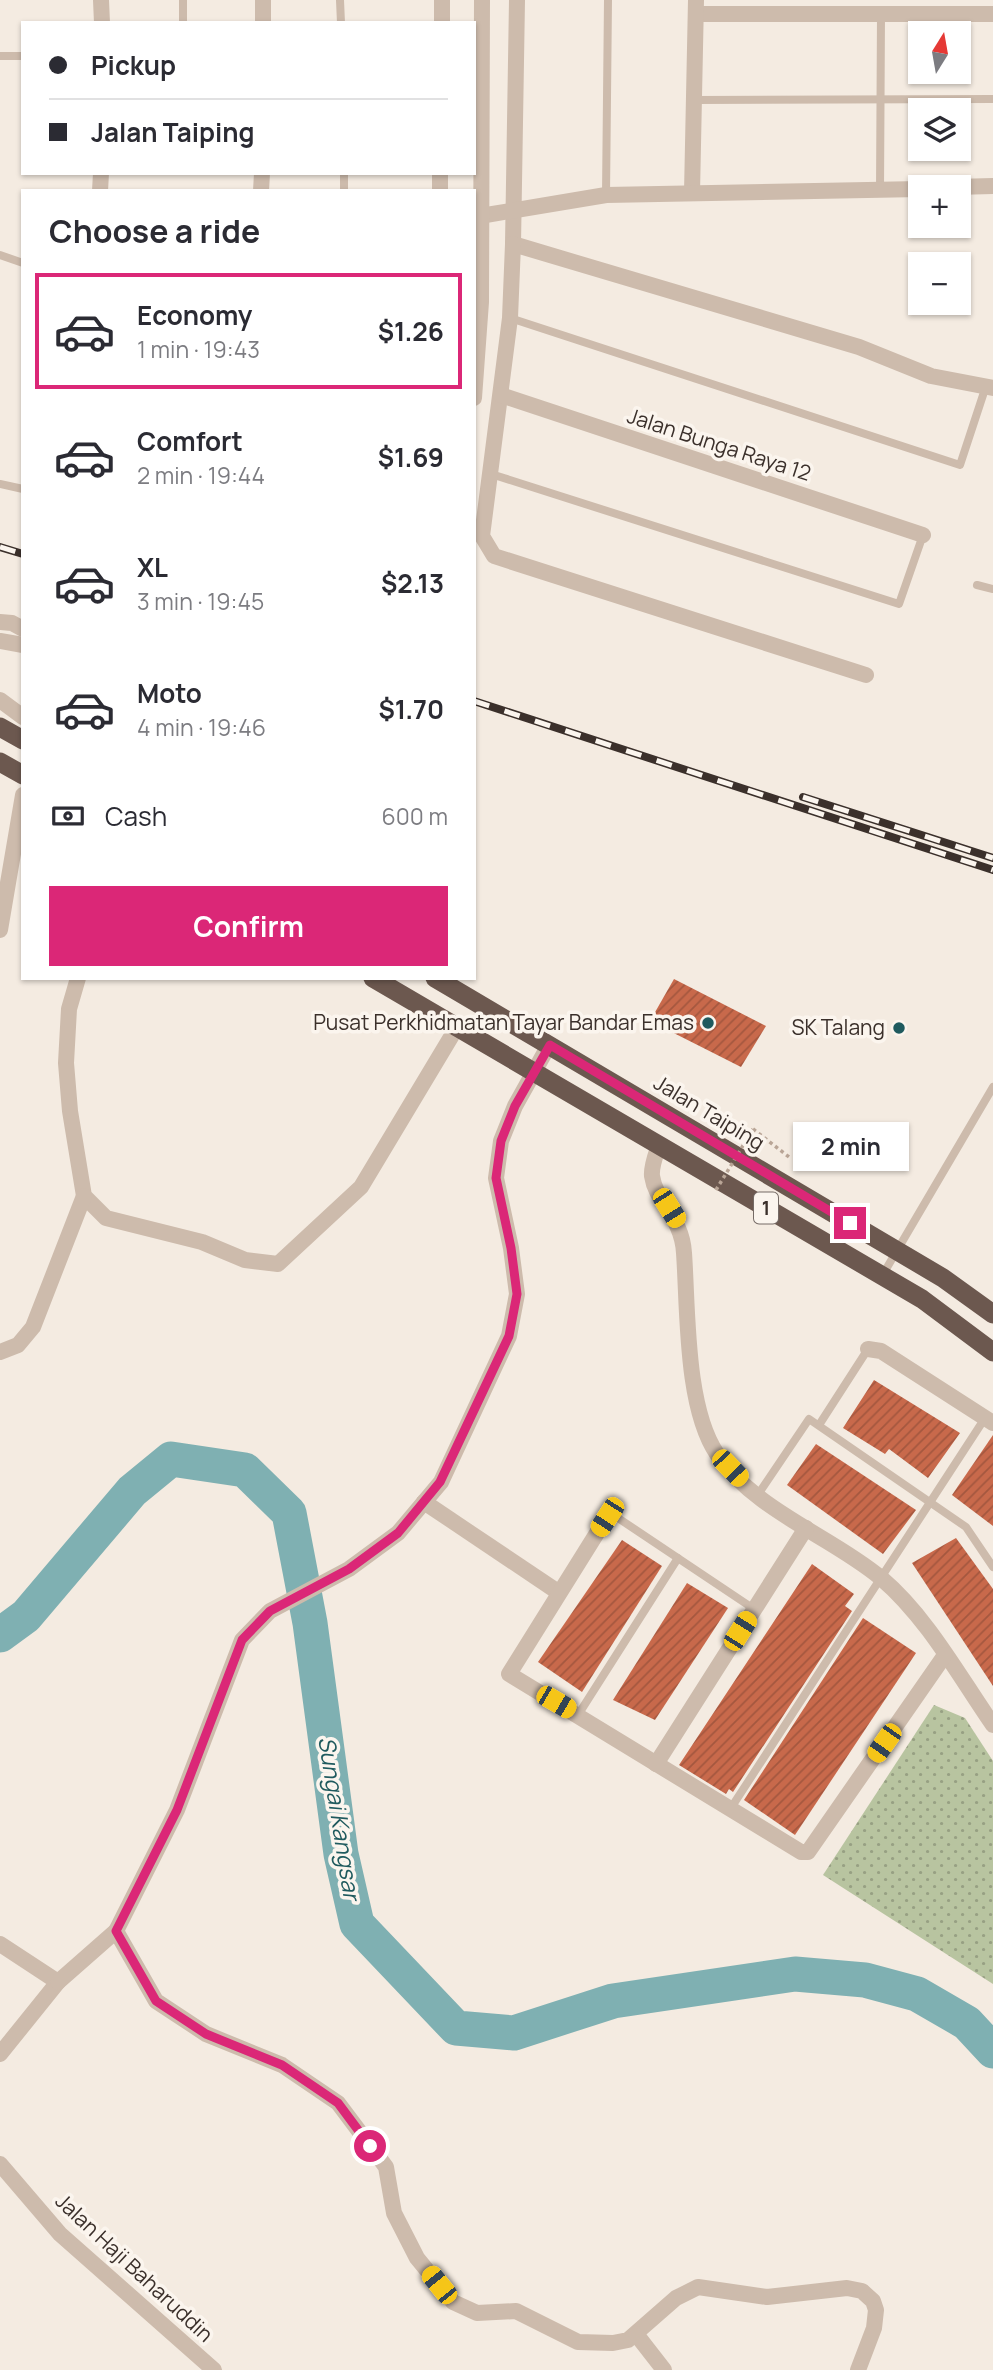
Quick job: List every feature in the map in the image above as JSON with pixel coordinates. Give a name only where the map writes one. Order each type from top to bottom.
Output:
[{"type":"highway","points":[[0,726],[21,739]]},
{"type":"highway","points":[[0,762],[21,774]]},
{"type":"highway","name":"1","points":[[376,980],[922,1299],[993,1352]]},
{"type":"highway","name":"Jalan Taiping","points":[[438,980],[943,1278],[993,1314]]},
{"type":"street","points":[[101,0],[102,21]]},
{"type":"street","points":[[263,0],[263,21]]},
{"type":"street","points":[[442,0],[442,21]]},
{"type":"street","points":[[476,371],[481,302],[477,217],[482,0]]},
{"type":"street","points":[[517,0],[515,209],[510,318],[482,536],[494,556],[866,675]]},
{"type":"street","points":[[692,193],[696,7],[881,15],[933,7],[993,14]]},
{"type":"street","points":[[971,187],[993,186]]},
{"type":"street","points":[[477,217],[606,195],[908,189]]},
{"type":"street","points":[[513,244],[859,347],[931,376],[989,387]]},
{"type":"street","name":"Jalan Bunga Raya 12","points":[[501,395],[923,535]]},
{"type":"street","points":[[0,622],[12,623],[21,628]]},
{"type":"street","points":[[0,641],[21,645]]},
{"type":"street","points":[[0,701],[21,716]]},
{"type":"street","points":[[0,930],[21,807]]},
{"type":"street","points":[[0,1352],[18,1345],[33,1327],[84,1196],[70,1111],[66,1063],[69,1010],[77,980]]},
{"type":"street","points":[[84,1196],[106,1217],[202,1242],[245,1259],[278,1264],[361,1187],[457,1027]]},
{"type":"street","points":[[0,2054],[58,1982],[116,1931],[177,1810],[242,1640],[270,1611],[349,1569],[398,1533],[440,1482],[509,1336],[517,1294],[511,1248],[496,1178],[501,1141],[550,1045]]},
{"type":"street","points":[[659,1145],[652,1173],[656,1189],[677,1221],[684,1252],[687,1337],[702,1418],[717,1454],[757,1496],[881,1578],[917,1616],[993,1725]]},
{"type":"street","points":[[868,1349],[881,1351],[989,1420]]},
{"type":"street","points":[[424,1502],[558,1592]]},
{"type":"street","points":[[607,1517],[509,1674],[794,1849],[808,1852],[945,1655]]},
{"type":"street","points":[[656,1764],[806,1528]]},
{"type":"street","points":[[116,1931],[156,2001],[206,2034],[282,2065],[338,2103],[386,2167],[394,2213],[417,2258],[453,2302],[477,2313],[516,2311],[578,2342],[614,2343],[628,2340],[676,2298],[698,2287],[766,2297],[847,2288],[862,2291],[876,2311],[874,2328],[858,2370]]},
{"type":"street","points":[[0,1944],[58,1982]]},
{"type":"street","name":"Jalan Haji Baharuddin","points":[[0,2164],[60,2234],[214,2370]]},
{"type":"street","points":[[636,2334],[664,2370]]},
{"type":"lane","points":[[183,0],[183,21]]},
{"type":"lane","points":[[340,0],[341,21]]},
{"type":"lane","points":[[606,195],[608,0]]},
{"type":"lane","points":[[880,190],[881,15]]},
{"type":"lane","points":[[0,56],[21,56]]},
{"type":"lane","points":[[694,100],[993,99]]},
{"type":"lane","points":[[0,256],[21,262]]},
{"type":"lane","points":[[510,318],[960,465],[989,387]]},
{"type":"lane","points":[[491,474],[899,604],[923,535]]},
{"type":"lane","points":[[0,484],[21,489]]},
{"type":"lane","points":[[977,585],[993,589]]},
{"type":"lane","points":[[882,1276],[993,1087]]},
{"type":"lane","points":[[819,1426],[868,1349]]},
{"type":"lane","points":[[757,1496],[809,1419],[966,1527],[993,1567]]},
{"type":"lane","points":[[729,1811],[930,1502],[989,1420]]},
{"type":"lane","points":[[607,1517],[611,1514],[615,1516],[754,1609]]},
{"type":"lane","points":[[578,1715],[678,1558]]},
{"type":"path","points":[[716,1190],[753,1129],[789,1157]]},
{"type":"green space","points":[[934,1705],[965,1718],[993,1761],[993,1984],[823,1875]]},
{"type":"building","name":"Pusat Perkhidmatan Tayar Bandar Emas","points":[[674,979],[766,1026],[741,1067],[650,1021]]},
{"type":"building","points":[[874,1380],[960,1433],[928,1478],[889,1449],[885,1454],[843,1428]]},
{"type":"building","points":[[993,1435],[993,1526],[952,1495]]},
{"type":"building","points":[[816,1444],[916,1510],[883,1554],[787,1485]]},
{"type":"building","points":[[956,1538],[993,1589],[993,1686],[912,1563]]},
{"type":"building","points":[[622,1540],[662,1566],[582,1692],[538,1662]]},
{"type":"building","points":[[812,1564],[854,1594],[845,1606],[852,1611],[733,1792],[729,1789],[726,1794],[679,1765]]},
{"type":"building","points":[[687,1583],[728,1608],[655,1720],[613,1700]]},
{"type":"building","points":[[863,1618],[916,1653],[795,1835],[744,1800]]},
{"type":"waterway","name":"Sungai Kangsar","points":[[0,1635],[26,1616],[132,1491],[171,1459],[245,1470],[289,1513],[310,1623],[341,1854],[357,1924],[456,2028],[514,2033],[613,2001],[795,1974],[865,1980],[917,1994],[967,2023],[993,2051]]},
{"type":"railway","points":[[0,547],[21,553]]},
{"type":"railway","points":[[476,702],[993,870]]},
{"type":"railway","points":[[803,797],[993,858]]},
{"type":"place","name":"Pusat Perkhidmatan Tayar Bandar Emas","points":[[708,1023]]},
{"type":"place","name":"SK Talang","points":[[899,1028]]},
{"type":"route","points":[[370,2146],[338,2103],[282,2065],[206,2034],[156,2001],[116,1931],[177,1810],[242,1640],[270,1611],[349,1569],[398,1533],[440,1482],[509,1336],[517,1294],[511,1248],[496,1178],[501,1141],[515,1106],[550,1045],[850,1223]]}]
